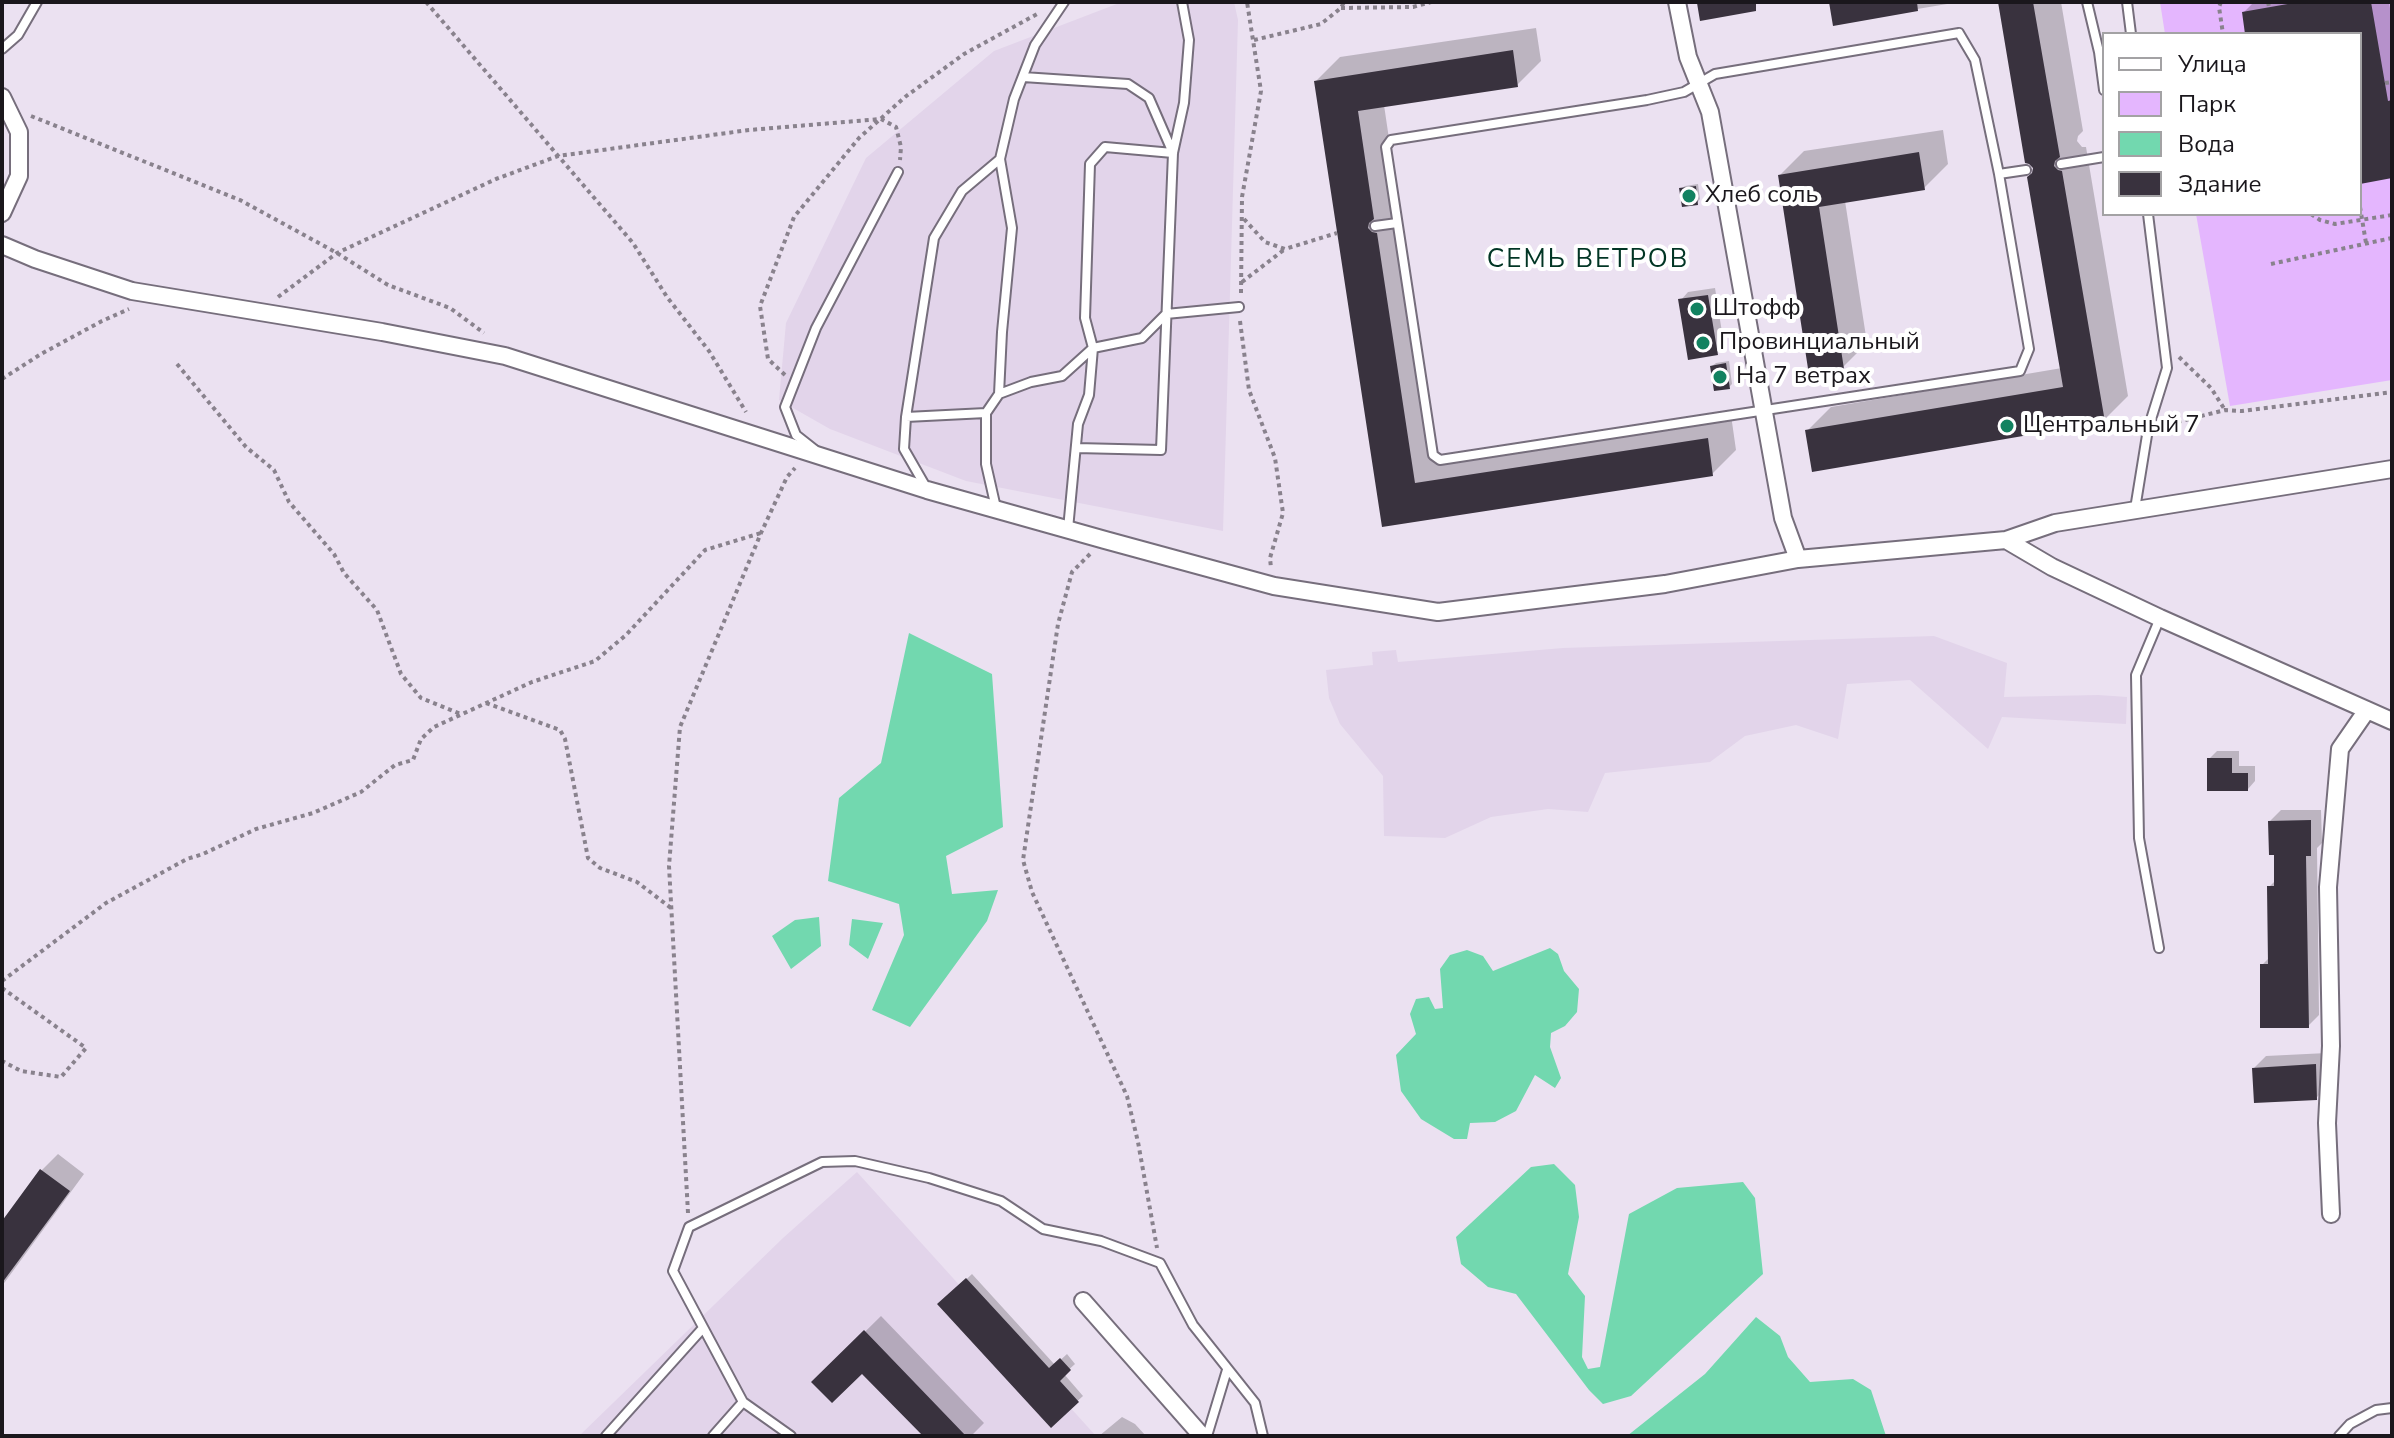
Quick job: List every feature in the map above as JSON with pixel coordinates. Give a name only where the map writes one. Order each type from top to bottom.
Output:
[{"type":"street","points":[[1677,2],[1688,57],[1710,112],[1783,518],[1798,559]]},
{"type":"street","points":[[2,213],[19,176],[19,132],[4,102]]},
{"type":"street","points":[[2,245],[132,291],[382,332],[505,356],[927,490],[1105,540],[1274,586],[1438,612],[1665,584],[1798,559],[2006,540],[2055,523],[2392,469]]},
{"type":"street","points":[[2006,540],[2052,567],[2160,618],[2392,721]]},
{"type":"street","points":[[2331,1214],[2327,1123],[2331,1046],[2328,887],[2340,749],[2367,710]]},
{"type":"street","points":[[1083,1301],[1205,1436]]},
{"type":"lane","points":[[2,49],[18,35],[37,2]]},
{"type":"lane","points":[[996,509],[986,464],[986,413],[999,394],[1012,228],[1000,159],[1014,99],[1035,45],[1064,2]]},
{"type":"lane","points":[[1076,448],[1161,450],[1173,153],[1184,103],[1189,40],[1182,2]]},
{"type":"lane","points":[[2087,2],[2102,75]]},
{"type":"lane","points":[[2127,2],[2131,32]]},
{"type":"lane","points":[[1959,33],[1975,60],[1999,174],[2029,349],[2020,371],[1440,460],[1433,455],[1386,147],[1391,140],[1647,100],[1684,92],[1715,74],[1959,33]]},
{"type":"lane","points":[[1023,77],[1128,84],[1149,98],[1173,153]]},
{"type":"lane","points":[[1068,529],[1078,424],[1089,395],[1093,348],[1085,318],[1090,164],[1105,147],[1173,153]]},
{"type":"lane","points":[[2061,164],[2102,157]]},
{"type":"lane","points":[[927,490],[904,449],[906,417],[934,238],[962,191],[1000,159]]},
{"type":"lane","points":[[1999,174],[2026,170]]},
{"type":"lane","points":[[822,455],[796,435],[785,407],[816,328],[898,172]]},
{"type":"lane","points":[[2135,509],[2148,429],[2167,368],[2148,216]]},
{"type":"lane","points":[[1375,226],[1397,223]]},
{"type":"lane","points":[[999,394],[1031,382],[1062,376],[1093,348],[1142,338],[1166,314],[1239,307]]},
{"type":"lane","points":[[906,417],[986,413]]},
{"type":"lane","points":[[2159,948],[2139,838],[2136,675],[2160,618]]},
{"type":"lane","points":[[791,1436],[776,1432],[743,1402],[673,1271],[689,1227],[822,1162],[855,1161],[929,1178],[1001,1201],[1043,1229],[1101,1241],[1160,1263],[1193,1325],[1255,1403],[1263,1436]]},
{"type":"lane","points":[[606,1436],[703,1328]]},
{"type":"lane","points":[[1205,1436],[1227,1370]]},
{"type":"lane","points":[[713,1436],[743,1402]]},
{"type":"lane","points":[[2339,1436],[2350,1424],[2376,1410],[2392,1408]]},
{"type":"path","points":[[426,2],[633,243],[667,297],[709,351],[759,435]]},
{"type":"path","points":[[1247,2],[1261,91],[1242,197],[1239,307],[1249,390],[1275,458],[1283,513],[1270,558],[1274,586]]},
{"type":"path","points":[[1254,40],[1321,24],[1342,5],[1413,7],[1431,2]]},
{"type":"path","points":[[2221,2],[2223,32]]},
{"type":"path","points":[[795,383],[768,359],[760,306],[794,217],[859,138],[905,97],[964,54],[1046,9]]},
{"type":"path","points":[[2385,83],[2392,82]]},
{"type":"path","points":[[4,102],[240,200],[388,285],[450,308],[493,339],[505,356]]},
{"type":"path","points":[[257,313],[337,253],[496,179],[558,156],[749,130],[881,119],[896,127],[901,147],[898,172]]},
{"type":"path","points":[[2314,216],[2335,224],[2392,215]]},
{"type":"path","points":[[2362,216],[2366,243]]},
{"type":"path","points":[[1242,217],[1265,242],[1285,249]]},
{"type":"path","points":[[1242,282],[1285,249],[1337,233]]},
{"type":"path","points":[[2271,264],[2392,238]]},
{"type":"path","points":[[2,379],[102,321],[163,295]]},
{"type":"path","points":[[2164,345],[2211,388],[2225,410]]},
{"type":"path","points":[[177,364],[246,447],[274,470],[289,502],[377,610],[401,674],[421,698],[461,714]]},
{"type":"path","points":[[2148,429],[2225,410],[2242,411],[2392,392]]},
{"type":"path","points":[[689,1227],[669,866],[680,727],[787,477],[800,463],[822,455]]},
{"type":"path","points":[[2,981],[106,903],[187,859],[256,829],[313,813],[361,792],[395,765],[413,760],[421,739],[434,727],[532,682],[595,661],[626,635],[705,550],[761,533]]},
{"type":"path","points":[[1105,540],[1072,572],[1058,624],[1023,860],[1032,892],[1127,1096],[1160,1263]]},
{"type":"path","points":[[486,703],[560,730],[565,739],[588,858],[600,868],[637,882],[671,908]]},
{"type":"path","points":[[2,988],[86,1048],[61,1077],[21,1071],[2,1061]]},
{"type":"shaded area","points":[[1122,2],[1234,2],[1238,20],[1223,531],[966,481],[830,429],[779,400],[786,323],[866,158],[994,51]]},
{"type":"shaded area","points":[[1934,636],[2007,663],[2004,697],[2127,697],[2126,724],[2002,717],[1988,749],[1910,680],[1847,684],[1838,739],[1796,725],[1745,736],[1710,762],[1605,773],[1588,812],[1548,809],[1491,817],[1445,838],[1384,836],[1383,776],[1340,724],[1329,698],[1326,670],[1373,665],[1372,652],[1396,650],[1398,662],[1563,648]]},
{"type":"shaded area","points":[[857,1172],[1096,1436],[579,1436],[783,1238]]},
{"type":"green space","points":[[2160,2],[2392,2],[2392,380],[2230,406],[2196,216],[2362,216],[2362,32],[2165,32]]},
{"type":"water","points":[[909,633],[992,674],[1003,827],[946,856],[952,894],[998,890],[987,921],[910,1027],[872,1010],[904,935],[899,904],[828,881],[839,798],[881,763]]},
{"type":"water","points":[[819,917],[821,946],[791,969],[772,936],[795,920]]},
{"type":"water","points":[[852,919],[883,923],[868,959],[849,945]]},
{"type":"water","points":[[1550,948],[1558,954],[1564,971],[1579,989],[1577,1012],[1565,1026],[1551,1033],[1550,1047],[1561,1078],[1555,1088],[1535,1075],[1516,1111],[1495,1122],[1470,1123],[1467,1139],[1454,1139],[1421,1119],[1401,1091],[1396,1055],[1416,1034],[1410,1014],[1416,999],[1429,997],[1435,1009],[1443,1008],[1440,969],[1450,955],[1467,950],[1483,956],[1493,971]]},
{"type":"water","points":[[1554,1164],[1575,1185],[1579,1217],[1568,1274],[1585,1296],[1582,1357],[1588,1369],[1600,1367],[1629,1214],[1677,1188],[1743,1182],[1755,1198],[1763,1274],[1631,1396],[1603,1404],[1516,1294],[1488,1287],[1461,1264],[1456,1237],[1531,1167]]},
{"type":"water","points":[[1756,1317],[1780,1336],[1788,1357],[1810,1382],[1853,1379],[1871,1390],[1886,1436],[1627,1436],[1705,1374]]},
{"type":"building","points":[[1756,2],[1756,11],[1700,21],[1697,3]]},
{"type":"building","points":[[1829,2],[1917,2],[1918,11],[1833,26]]},
{"type":"building","points":[[1998,2],[2033,2],[2060,157],[2054,166],[2062,171],[2105,422],[1812,472],[1805,430],[2063,387],[2027,177],[2033,168],[2025,163]]},
{"type":"building","points":[[2299,2],[2371,2],[2388,101],[2392,100],[2392,178],[2362,184],[2362,32],[2245,32],[2242,12]]},
{"type":"building","points":[[1513,50],[1518,87],[1358,111],[1374,219],[1368,228],[1377,233],[1415,483],[1708,438],[1713,476],[1382,527],[1314,81]]},
{"type":"building","points":[[1919,152],[1925,190],[1819,207],[1844,369],[1809,375],[1778,175]]},
{"type":"building","name":"Хлеб соль","points":[[1696,186],[1698,205],[1682,207],[1679,188]]},
{"type":"building","points":[[1708,295],[1718,355],[1688,360],[1678,299]]},
{"type":"building","name":"На 7 ветрах","points":[[1726,363],[1730,389],[1714,391],[1710,366]]},
{"type":"building","points":[[2207,758],[2232,758],[2232,773],[2248,773],[2248,791],[2207,791]]},
{"type":"building","points":[[2311,820],[2311,856],[2306,856],[2309,1028],[2260,1028],[2260,964],[2268,964],[2267,886],[2274,886],[2274,855],[2269,855],[2268,821]]},
{"type":"building","points":[[2316,1064],[2317,1100],[2254,1103],[2252,1068]]},
{"type":"building","points":[[40,1169],[70,1191],[2,1283],[2,1221]]},
{"type":"building","points":[[966,1278],[1049,1368],[1060,1358],[1071,1370],[1060,1381],[1079,1402],[1051,1428],[937,1304]]},
{"type":"building","points":[[864,1330],[966,1436],[923,1436],[862,1374],[832,1403],[811,1382]]},
{"type":"place","name":"Хлеб соль","points":[[1689,196]]},
{"type":"place","name":"Штофф","points":[[1697,309]]},
{"type":"place","name":"Провинциальный","points":[[1703,343]]},
{"type":"place","name":"На 7 ветрах","points":[[1720,377]]},
{"type":"place","name":"Центральный 7","points":[[2007,426]]},
{"type":"district","name":"СЕМЬ ВЕТРОВ","points":[[1588,261]]}]
